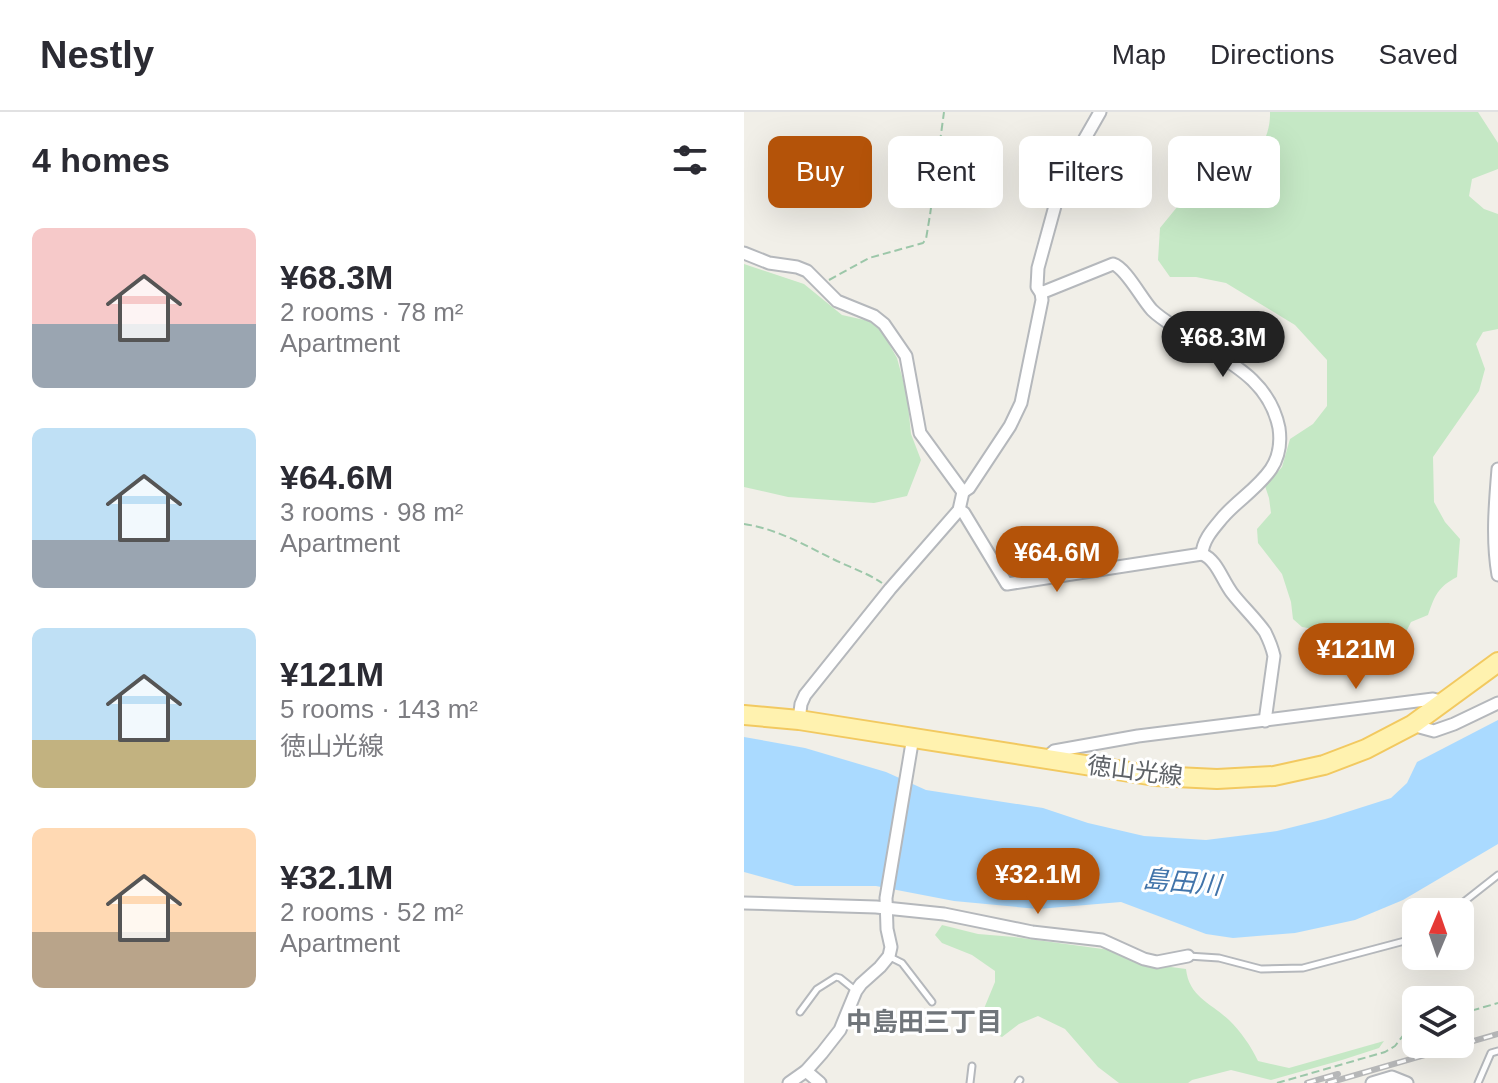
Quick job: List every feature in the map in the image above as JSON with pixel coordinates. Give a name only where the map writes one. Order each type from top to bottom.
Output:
[{"type":"main road","name":"徳山光線","points":[[744,715],[799,720],[911,746],[1045,759],[1155,776],[1217,779],[1274,776],[1324,765],[1366,749],[1412,725],[1498,662]]},
{"type":"street","points":[[799,720],[805,695],[890,589],[959,510],[963,492],[969,488],[1010,426],[1021,403],[1042,300],[1037,287],[1038,268],[1058,195],[1068,168],[1100,112]]},
{"type":"street","points":[[744,253],[769,263],[807,271],[837,301],[874,316],[884,324],[906,356],[920,433],[963,492]]},
{"type":"street","points":[[1041,293],[1113,264],[1120,266],[1154,312],[1243,371],[1270,400],[1277,418],[1279,453],[1261,483],[1237,502],[1211,532],[1202,546],[1202,554]]},
{"type":"street","points":[[1498,469],[1494,530],[1498,575]]},
{"type":"street","points":[[959,510],[964,513],[1007,584],[1206,554],[1272,646],[1273,669],[1265,721]]},
{"type":"street","points":[[1045,759],[1054,751],[1084,744],[1433,699],[1444,702]]},
{"type":"street","points":[[1412,725],[1434,731],[1498,703]]},
{"type":"street","points":[[789,1083],[806,1071],[840,1030],[856,991],[889,956],[891,947],[886,903],[911,746]]},
{"type":"street","points":[[744,903],[886,903],[1032,932],[1102,940],[1157,962],[1188,956]]},
{"type":"street","points":[[806,1071],[820,1083]]},
{"type":"street","points":[[1372,1083],[1392,1077],[1407,1083]]},
{"type":"lane","points":[[1469,898],[1498,875]]},
{"type":"lane","points":[[1188,956],[1219,958],[1261,969],[1303,968],[1402,942]]},
{"type":"lane","points":[[889,956],[902,963],[932,1002]]},
{"type":"lane","points":[[800,1012],[817,989],[836,977],[856,991]]},
{"type":"lane","points":[[1479,1082],[1491,1053],[1498,1051]]},
{"type":"lane","points":[[970,1083],[972,1066]]},
{"type":"path","points":[[822,286],[844,270],[869,258],[923,243],[926,239],[944,112]]},
{"type":"path","points":[[744,524],[790,538],[870,575],[890,589]]},
{"type":"path","points":[[1474,1010],[1498,1003]]},
{"type":"path","points":[[1277,1083],[1385,1052],[1402,1037]]},
{"type":"green space","points":[[1270,112],[1478,112],[1498,143],[1498,169],[1472,179],[1469,196],[1484,209],[1498,214],[1498,329],[1483,332],[1476,344],[1485,369],[1479,391],[1433,457],[1434,502],[1445,522],[1460,539],[1457,577],[1438,592],[1428,615],[1411,622],[1405,634],[1379,629],[1363,632],[1355,660],[1343,657],[1342,639],[1332,632],[1302,627],[1293,619],[1282,574],[1258,543],[1257,529],[1271,513],[1265,486],[1282,467],[1290,439],[1313,424],[1327,406],[1327,360],[1295,325],[1226,283],[1196,277],[1170,277],[1158,260],[1160,228],[1176,208],[1280,208],[1280,136],[1266,136]]},
{"type":"green space","points":[[744,264],[804,284],[842,315],[869,321],[881,330],[897,358],[907,395],[911,434],[921,460],[907,496],[874,503],[788,497],[744,487]]},
{"type":"green space","points":[[942,925],[978,934],[1110,950],[1141,963],[1186,969],[1196,993],[1233,1025],[1258,1061],[1289,1068],[1384,1041],[1379,1048],[1271,1080],[1231,1070],[1188,1083],[1119,1083],[1098,1067],[1065,1029],[1038,1016],[1019,1024],[1002,1037],[986,1030],[983,1011],[995,982],[995,971],[972,955],[942,943],[935,935]]},
{"type":"water","name":"島田川","points":[[1498,720],[1498,844],[1402,900],[1355,920],[1295,933],[1233,938],[1206,934],[1121,902],[1038,909],[954,901],[876,886],[795,886],[744,872],[744,737],[805,748],[886,772],[926,790],[1043,808],[1088,823],[1144,836],[1206,840],[1277,831],[1391,798],[1407,783],[1417,762]]},
{"type":"railway","points":[[1328,1083],[1498,1034]]},
{"type":"railway","points":[[1307,1083],[1338,1074]]},
{"type":"district","name":"中島田三丁目","points":[[924,1022]]}]
